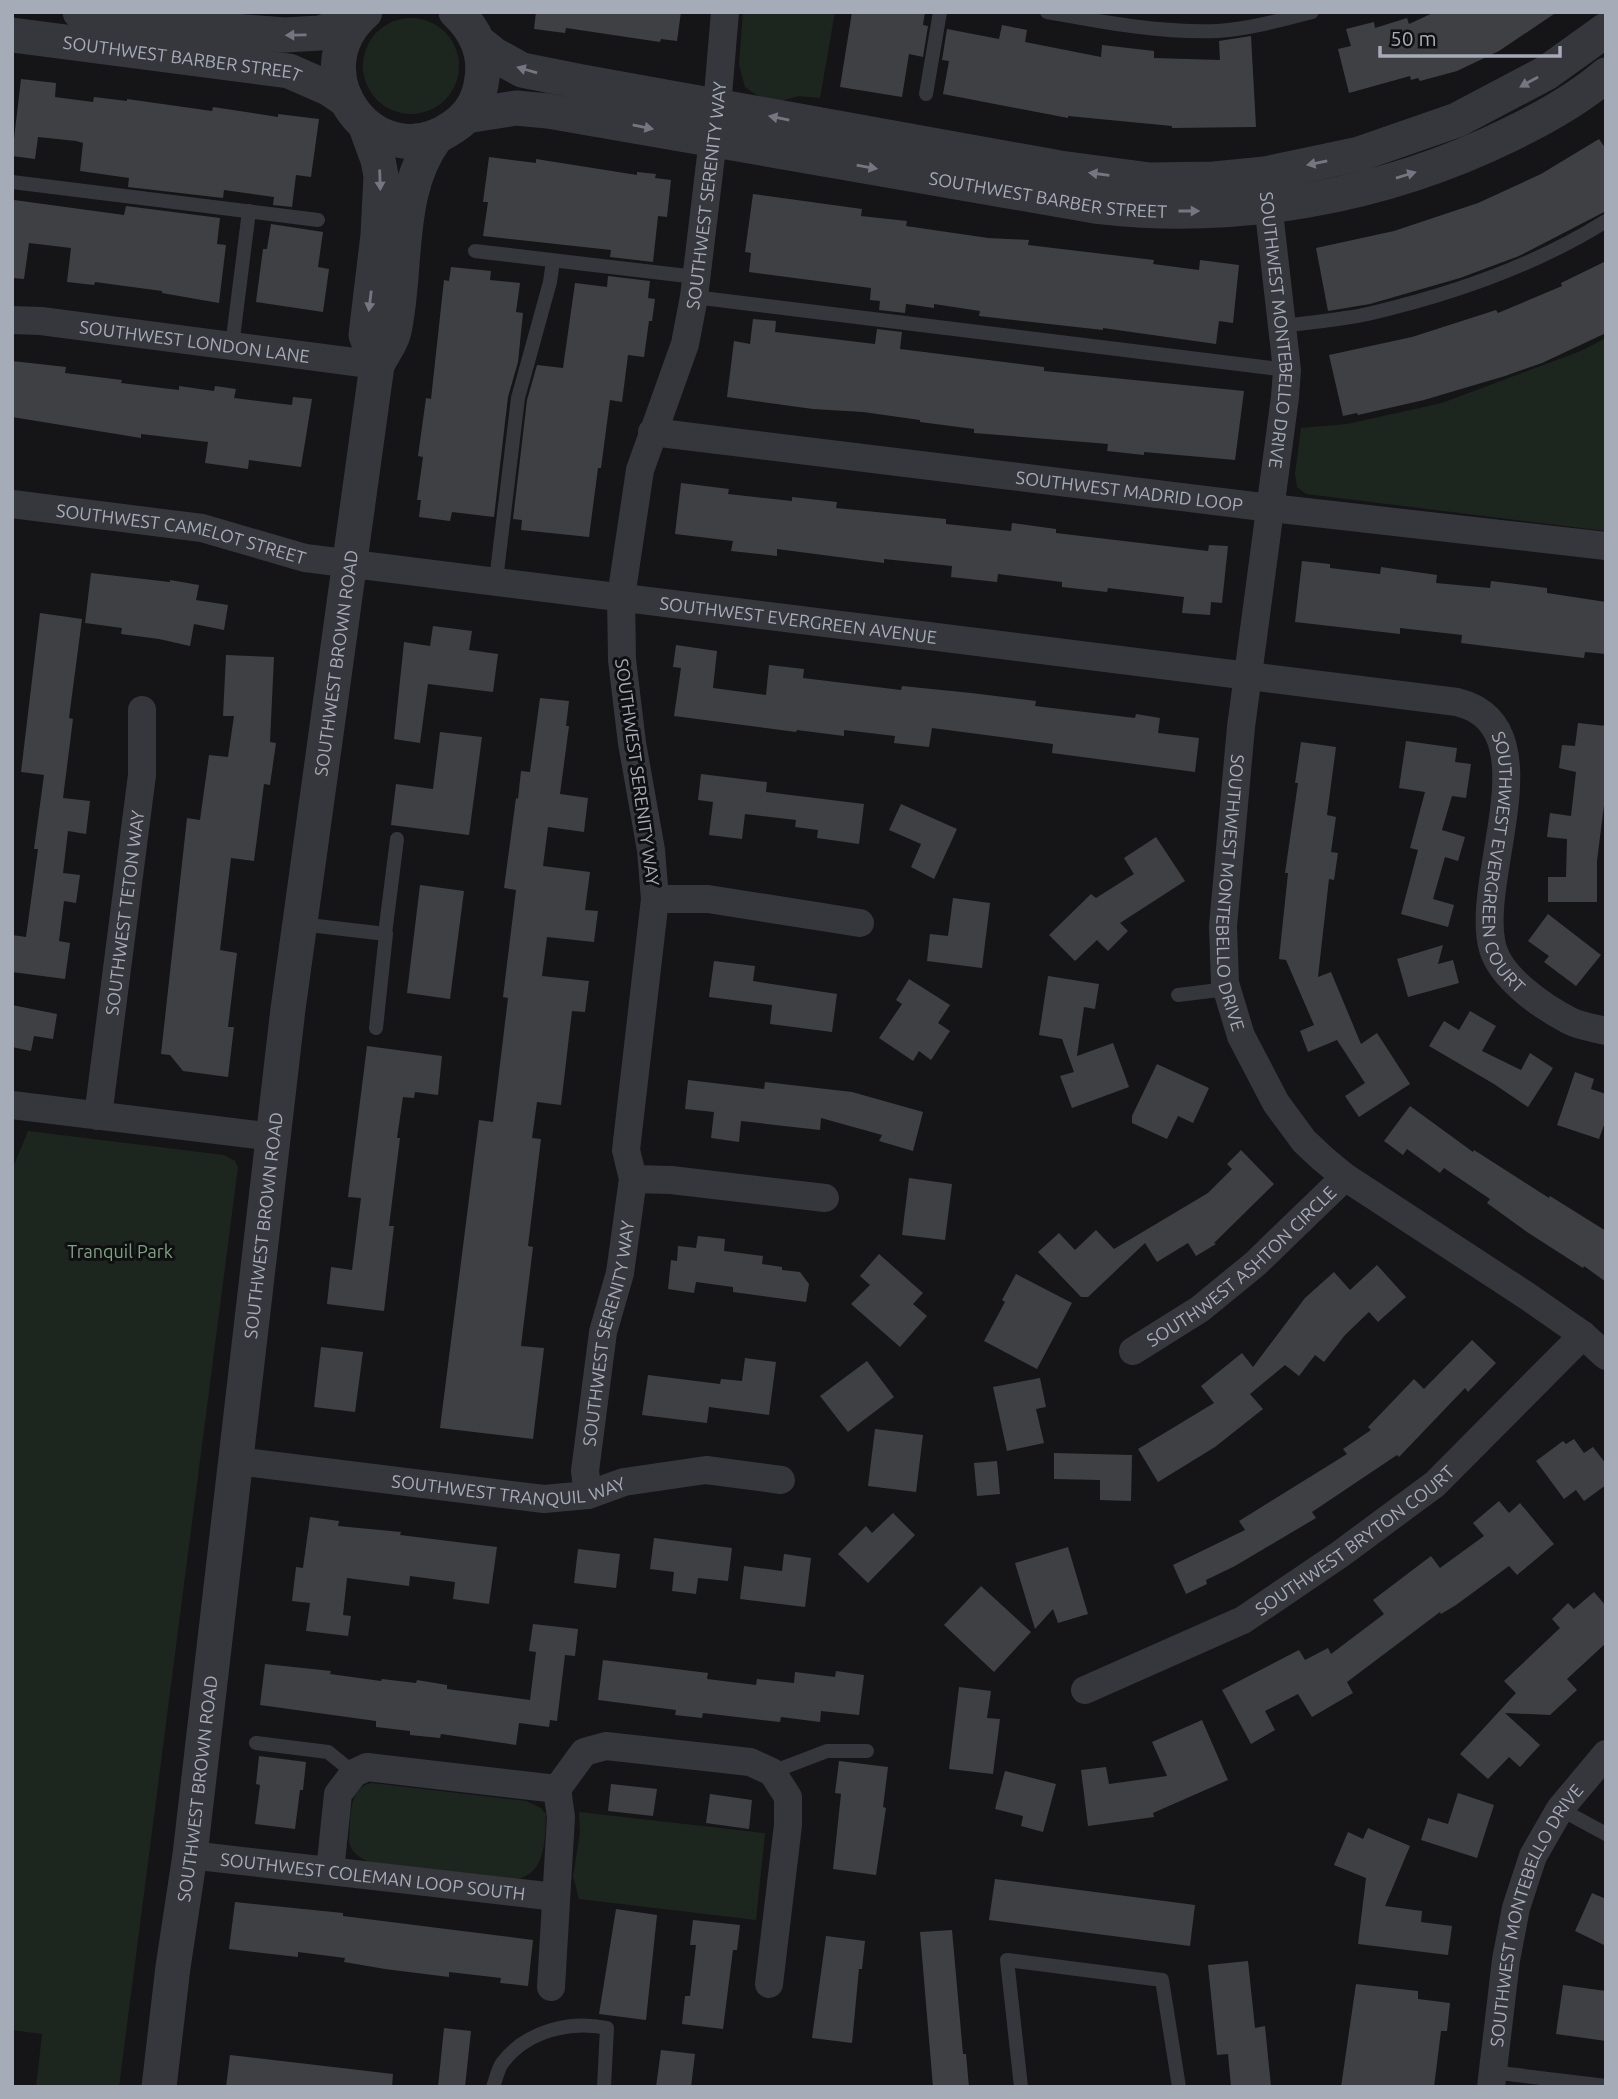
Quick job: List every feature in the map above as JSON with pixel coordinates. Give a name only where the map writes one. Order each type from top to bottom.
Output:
[{"type":"street","name":"SOUTHWEST BARBER STREET","points":[[97,21],[289,71],[330,89],[382,135],[407,141],[437,136],[453,128],[473,107],[481,85],[483,61],[478,42],[469,25],[456,12]]},
{"type":"street","name":"SOUTHWEST SERENITY WAY","points":[[588,1495],[585,1471],[603,1332],[620,1273],[633,1179],[626,1150],[655,899],[651,850],[632,743],[622,660],[621,597],[640,470],[685,344],[695,287],[715,123],[724,12]]},
{"type":"street","name":"SOUTHWEST BARBER STREET","points":[[12,35],[97,21],[285,35],[320,33],[360,17]]},
{"type":"street","name":"SOUTHWEST BARBER STREET","points":[[356,113],[341,87],[339,60],[346,36],[360,17]]},
{"type":"street","name":"SOUTHWEST BARBER STREET","points":[[1267,190],[1457,120],[1546,73],[1606,30]]},
{"type":"street","name":"SOUTHWEST BARBER STREET","points":[[478,42],[522,70],[715,123]]},
{"type":"street","name":"SOUTHWEST BARBER STREET","points":[[466,116],[502,109],[530,109],[602,119],[715,123],[1112,176],[1187,180],[1267,190],[1345,193],[1471,154],[1540,120],[1606,75]]},
{"type":"street","name":"SOUTHWEST BROWN ROAD","points":[[356,113],[378,160],[381,176],[378,235],[366,335],[377,365]]},
{"type":"street","name":"SOUTHWEST BROWN ROAD","points":[[159,2087],[190,1855],[273,1137],[348,562],[377,365],[394,334],[413,180],[426,151],[437,136]]},
{"type":"street","name":"SOUTHWEST MONTEBELLO DRIVE","points":[[1267,190],[1287,370],[1230,840],[1223,926],[1227,989],[1241,1035],[1276,1103],[1304,1141],[1345,1177],[1527,1296],[1583,1335],[1606,1356]]},
{"type":"street","name":"SOUTHWEST LONDON LANE","points":[[12,320],[41,321],[377,365]]},
{"type":"street","name":"SOUTHWEST MADRID LOOP","points":[[652,432],[1606,546]]},
{"type":"street","name":"SOUTHWEST CAMELOT STREET","points":[[12,504],[202,528],[305,558],[348,562]]},
{"type":"street","name":"SOUTHWEST EVERGREEN AVENUE","points":[[348,562],[1248,676]]},
{"type":"street","name":"SOUTHWEST EVERGREEN COURT","points":[[1248,676],[1444,700],[1478,710],[1496,730],[1507,756],[1507,786],[1490,898],[1489,927],[1493,951],[1505,971],[1520,987],[1571,1021],[1606,1031]]},
{"type":"street","name":"SOUTHWEST TETON WAY","points":[[98,1116],[142,775],[142,710]]},
{"type":"street","points":[[655,899],[708,899],[860,923]]},
{"type":"street","points":[[12,1105],[273,1137]]},
{"type":"street","name":"SOUTHWEST ASHTON CIRCLE","points":[[1133,1351],[1200,1309],[1255,1264],[1345,1177]]},
{"type":"street","points":[[633,1179],[671,1180],[825,1198]]},
{"type":"street","name":"SOUTHWEST BRYTON COURT","points":[[1085,1690],[1243,1620],[1339,1555],[1435,1484],[1583,1335]]},
{"type":"street","name":"SOUTHWEST TRANQUIL WAY","points":[[236,1461],[544,1499],[588,1495],[624,1482],[706,1470],[780,1480]]},
{"type":"street","points":[[551,1987],[561,1816],[557,1788],[584,1752],[606,1746],[750,1762],[772,1772],[788,1797],[788,1825],[769,1984]]},
{"type":"street","name":"SOUTHWEST MONTEBELLO DRIVE","points":[[1491,2079],[1506,1960],[1516,1908],[1533,1856],[1560,1809],[1606,1754]]},
{"type":"street","points":[[330,1871],[338,1794],[354,1773],[367,1767],[557,1788]]},
{"type":"street","name":"SOUTHWEST COLEMAN LOOP SOUTH","points":[[190,1855],[556,1897]]},
{"type":"lane","points":[[926,94],[940,12]]},
{"type":"lane","points":[[1047,12],[1145,29],[1177,31],[1220,31],[1305,13]]},
{"type":"lane","points":[[12,182],[318,220]]},
{"type":"lane","points":[[232,346],[249,211]]},
{"type":"lane","points":[[1282,326],[1371,313],[1448,292],[1515,267],[1584,235],[1606,221]]},
{"type":"lane","points":[[475,251],[553,261],[695,287],[1287,370]]},
{"type":"lane","points":[[496,580],[518,398],[550,282],[553,261]]},
{"type":"lane","points":[[376,1028],[397,839]]},
{"type":"lane","points":[[300,924],[385,934]]},
{"type":"lane","points":[[1178,995],[1227,989]]},
{"type":"lane","points":[[256,1743],[328,1752],[354,1773]]},
{"type":"lane","points":[[772,1772],[827,1751],[867,1751]]},
{"type":"lane","points":[[1560,1809],[1606,1834]]},
{"type":"lane","points":[[1021,2087],[1007,1961],[1162,1980],[1179,2087]]},
{"type":"lane","points":[[493,2087],[502,2063],[535,2035],[559,2028],[593,2025],[607,2028],[604,2087]]},
{"type":"lane","points":[[1491,2079],[1606,2085]]},
{"type":"green space","points":[[743,12],[835,12],[820,98],[799,96],[765,101],[745,87],[739,65]]},
{"type":"green space","points":[[411,18],[429,21],[445,32],[456,48],[459,66],[456,84],[445,100],[429,111],[411,114],[393,111],[377,100],[366,84],[363,66],[366,48],[377,32],[393,21]]},
{"type":"green space","points":[[1606,338],[1606,531],[1306,494],[1297,487],[1295,474],[1301,428],[1347,424],[1442,403],[1581,351]]},
{"type":"green space","name":"Tranquil Park","points":[[28,1131],[224,1155],[235,1161],[238,1167],[119,2087],[36,2087],[42,2034],[12,2030],[12,1170]]},
{"type":"green space","points":[[372,1783],[526,1801],[541,1808],[546,1814],[546,1824],[542,1854],[538,1863],[533,1871],[516,1879],[369,1862],[356,1854],[349,1841],[354,1798],[364,1786]]},
{"type":"green space","points":[[579,1812],[765,1833],[756,1920],[579,1899],[573,1876],[580,1833]]},
{"type":"building","points":[[536,12],[681,12],[677,41],[661,39],[660,42],[566,28],[565,33],[534,29]]},
{"type":"building","points":[[852,12],[925,12],[923,25],[928,26],[923,57],[909,54],[902,97],[840,87]]},
{"type":"building","points":[[1435,12],[1557,12],[1499,51],[1457,71],[1420,81],[1418,78],[1411,80],[1410,76],[1349,93],[1338,49],[1351,46],[1346,29],[1374,22],[1375,28],[1407,18],[1409,24]]},
{"type":"building","points":[[1002,25],[1027,30],[1025,42],[1101,57],[1102,45],[1154,51],[1154,58],[1220,60],[1219,41],[1251,36],[1256,127],[1172,128],[1068,118],[943,94],[949,61],[942,60],[947,29],[999,39]]},
{"type":"building","points":[[21,79],[56,83],[55,97],[93,102],[94,97],[127,99],[212,111],[213,107],[278,117],[278,114],[319,119],[311,177],[296,175],[292,207],[273,205],[274,197],[224,190],[223,198],[128,187],[129,178],[80,171],[83,143],[76,141],[38,137],[35,159],[12,156]]},
{"type":"building","points":[[1599,139],[1606,149],[1606,211],[1519,256],[1460,278],[1370,304],[1328,311],[1316,248],[1394,231],[1478,203],[1541,174]]},
{"type":"building","points":[[489,157],[536,163],[536,159],[637,175],[637,172],[656,174],[655,178],[671,180],[667,217],[658,216],[653,262],[610,257],[611,250],[483,236],[488,202],[483,202]]},
{"type":"building","points":[[753,194],[862,209],[861,216],[907,221],[906,226],[988,238],[1029,240],[1028,245],[1154,260],[1153,264],[1199,270],[1200,260],[1239,265],[1233,323],[1219,321],[1216,344],[1103,328],[979,316],[980,311],[934,304],[934,308],[906,304],[905,313],[879,310],[880,301],[870,300],[871,288],[749,272],[751,253],[745,252]]},
{"type":"building","points":[[14,200],[124,215],[126,206],[220,218],[217,244],[226,245],[219,303],[162,291],[95,282],[94,285],[67,282],[71,248],[29,243],[24,279],[12,278]]},
{"type":"building","points":[[271,224],[323,232],[318,267],[329,269],[323,312],[256,302],[263,249],[267,249]]},
{"type":"building","points":[[1606,261],[1606,333],[1542,363],[1505,376],[1424,400],[1343,416],[1329,355],[1412,337],[1496,310],[1498,313],[1562,286],[1561,283]]},
{"type":"building","points":[[451,267],[491,271],[490,280],[520,283],[516,312],[523,313],[518,362],[508,397],[494,517],[452,512],[450,521],[419,517],[421,500],[417,500],[423,457],[418,456],[426,398],[431,399],[444,280],[449,281]]},
{"type":"building","points":[[608,276],[650,281],[648,298],[655,299],[644,357],[628,355],[622,402],[610,400],[589,537],[521,530],[522,520],[513,519],[527,400],[537,365],[563,368],[575,283],[607,287]]},
{"type":"building","points":[[753,319],[776,321],[775,332],[875,344],[877,329],[902,332],[900,349],[1044,367],[1044,371],[1244,391],[1235,460],[1107,451],[1108,444],[974,433],[974,429],[920,420],[727,397],[734,341],[750,344]]},
{"type":"building","points":[[12,361],[66,367],[65,373],[122,380],[121,383],[179,390],[179,386],[214,391],[215,386],[236,389],[234,398],[292,405],[293,397],[312,399],[301,467],[249,460],[248,469],[205,463],[208,442],[141,434],[141,438],[12,417]]},
{"type":"building","points":[[681,483],[729,489],[728,494],[792,501],[792,497],[837,502],[836,508],[946,519],[946,524],[1011,531],[1012,523],[1056,529],[1056,533],[1208,551],[1209,545],[1228,546],[1222,603],[1211,602],[1210,615],[1182,613],[1184,597],[1108,588],[1107,592],[1062,587],[1062,582],[998,574],[997,582],[951,577],[952,566],[884,559],[884,563],[777,549],[777,556],[731,551],[733,541],[675,534]]},
{"type":"building","points":[[1302,561],[1330,564],[1330,568],[1380,574],[1381,567],[1437,575],[1436,583],[1490,588],[1491,581],[1547,588],[1547,593],[1606,602],[1606,654],[1585,652],[1584,658],[1461,643],[1462,635],[1400,628],[1400,634],[1295,622]]},
{"type":"building","points":[[91,573],[199,585],[196,600],[228,605],[224,630],[194,624],[190,646],[121,634],[122,628],[85,623]]},
{"type":"building","points":[[40,613],[82,619],[69,718],[73,719],[63,798],[90,801],[86,834],[68,831],[63,873],[80,875],[76,903],[64,901],[59,941],[70,943],[65,979],[12,972],[12,935],[26,937],[38,849],[34,849],[44,775],[21,772]]},
{"type":"building","points":[[433,626],[472,631],[469,650],[498,654],[493,692],[428,684],[420,743],[394,739],[404,642],[430,646]]},
{"type":"building","points":[[676,645],[717,651],[713,688],[766,695],[769,665],[804,669],[803,678],[901,690],[902,686],[971,693],[1036,701],[1035,706],[1135,718],[1136,714],[1160,718],[1158,733],[1199,738],[1195,772],[1052,753],[1053,744],[932,728],[929,747],[894,743],[895,736],[844,730],[844,736],[796,732],[674,716],[681,668],[673,667]]},
{"type":"building","points":[[226,655],[274,657],[270,742],[276,743],[270,785],[264,784],[254,861],[231,858],[220,950],[237,953],[228,1027],[234,1027],[228,1077],[183,1071],[170,1055],[161,1054],[187,818],[200,820],[209,755],[228,757],[234,716],[223,716]]},
{"type":"building","points":[[540,698],[569,701],[566,726],[569,726],[560,794],[588,798],[584,832],[548,827],[543,866],[590,872],[585,910],[598,911],[594,942],[547,937],[542,976],[589,981],[585,1012],[572,1011],[561,1105],[537,1102],[532,1138],[541,1139],[528,1246],[533,1247],[521,1346],[544,1348],[533,1439],[440,1428],[479,1120],[493,1122],[508,998],[503,997],[516,890],[504,888],[521,771],[530,772]]},
{"type":"building","points":[[1578,723],[1606,726],[1606,789],[1597,861],[1597,902],[1548,902],[1548,877],[1566,877],[1567,839],[1547,837],[1550,813],[1571,816],[1576,772],[1559,768],[1562,745],[1575,746]]},
{"type":"building","points":[[440,732],[482,737],[469,835],[391,825],[396,784],[433,789]]},
{"type":"building","points":[[1406,741],[1457,748],[1455,762],[1471,764],[1466,798],[1452,796],[1442,830],[1465,837],[1458,861],[1445,857],[1433,899],[1454,905],[1448,927],[1401,914],[1418,850],[1410,848],[1425,792],[1399,788]]},
{"type":"building","points":[[1301,742],[1336,747],[1327,815],[1336,817],[1331,852],[1338,853],[1334,880],[1329,879],[1318,977],[1331,972],[1361,1044],[1377,1033],[1410,1084],[1359,1117],[1345,1096],[1365,1083],[1337,1040],[1308,1052],[1300,1031],[1314,1025],[1286,960],[1279,959],[1288,873],[1285,873]]},
{"type":"building","points":[[701,774],[767,782],[766,792],[864,804],[859,844],[817,838],[818,830],[795,827],[796,820],[745,814],[742,839],[709,835],[713,802],[698,800]]},
{"type":"building","points":[[901,804],[957,829],[934,879],[911,867],[921,844],[889,830]]},
{"type":"building","points":[[1156,837],[1185,881],[1120,923],[1128,931],[1108,951],[1097,940],[1075,961],[1049,935],[1091,894],[1096,898],[1134,874],[1124,858]]},
{"type":"building","points":[[420,885],[464,891],[450,999],[407,993]]},
{"type":"building","points":[[953,898],[990,903],[982,968],[927,961],[930,934],[948,936]]},
{"type":"building","points":[[1548,914],[1601,955],[1576,986],[1544,962],[1549,956],[1528,941]]},
{"type":"building","points":[[1443,945],[1438,964],[1453,960],[1459,983],[1408,997],[1397,959]]},
{"type":"building","points":[[714,961],[755,966],[753,981],[837,994],[832,1032],[770,1024],[772,1005],[709,997]]},
{"type":"building","points":[[1048,976],[1099,984],[1095,1009],[1084,1007],[1077,1056],[1113,1043],[1129,1087],[1072,1108],[1060,1076],[1074,1072],[1062,1039],[1039,1035]]},
{"type":"building","points":[[909,979],[950,1005],[938,1023],[950,1031],[931,1060],[919,1051],[913,1061],[879,1038],[902,1004],[896,1000]]},
{"type":"building","points":[[12,1005],[57,1014],[53,1039],[34,1036],[31,1051],[12,1047]]},
{"type":"building","points":[[1470,1011],[1496,1026],[1482,1051],[1521,1070],[1530,1053],[1553,1068],[1528,1107],[1429,1046],[1444,1021],[1459,1030]]},
{"type":"building","points":[[367,1046],[442,1056],[438,1095],[415,1092],[414,1098],[403,1097],[389,1226],[394,1226],[384,1311],[327,1304],[331,1267],[352,1270],[361,1198],[348,1197]]},
{"type":"building","points":[[1157,1064],[1209,1088],[1193,1123],[1178,1116],[1167,1139],[1132,1123],[1132,1116]]},
{"type":"building","points":[[1575,1072],[1594,1079],[1591,1089],[1606,1094],[1606,1119],[1599,1139],[1557,1125]]},
{"type":"building","points":[[688,1080],[764,1089],[765,1082],[852,1092],[923,1112],[913,1151],[879,1141],[882,1135],[821,1118],[820,1130],[741,1121],[739,1142],[711,1138],[714,1112],[685,1109]]},
{"type":"building","points":[[1410,1106],[1473,1152],[1474,1150],[1606,1231],[1606,1282],[1527,1232],[1487,1203],[1490,1199],[1444,1168],[1440,1173],[1407,1149],[1403,1155],[1384,1141]]},
{"type":"building","points":[[1241,1150],[1274,1184],[1214,1243],[1216,1244],[1196,1256],[1188,1243],[1157,1262],[1145,1243],[1088,1297],[1081,1297],[1038,1252],[1059,1233],[1075,1250],[1096,1230],[1114,1249],[1208,1193],[1232,1169],[1227,1164]]},
{"type":"building","points":[[909,1178],[952,1184],[945,1240],[902,1235]]},
{"type":"building","points":[[698,1236],[725,1239],[724,1251],[763,1256],[762,1264],[800,1272],[809,1284],[806,1302],[733,1292],[733,1287],[696,1282],[694,1293],[668,1289],[671,1260],[677,1261],[678,1246],[696,1248]]},
{"type":"building","points":[[879,1254],[923,1293],[913,1304],[927,1316],[900,1347],[851,1304],[870,1285],[860,1276]]},
{"type":"building","points":[[1377,1265],[1406,1297],[1378,1322],[1369,1312],[1345,1335],[1324,1362],[1315,1355],[1299,1376],[1285,1365],[1250,1394],[1263,1409],[1215,1447],[1158,1482],[1138,1449],[1214,1403],[1201,1386],[1242,1353],[1253,1367],[1305,1298],[1334,1272],[1350,1290]]},
{"type":"building","points":[[1016,1274],[1072,1303],[1037,1369],[984,1341],[1005,1302],[1002,1300]]},
{"type":"building","points":[[1472,1340],[1496,1363],[1468,1392],[1465,1388],[1399,1457],[1397,1455],[1312,1512],[1316,1518],[1186,1594],[1173,1565],[1245,1530],[1239,1521],[1347,1454],[1343,1449],[1371,1430],[1368,1427],[1414,1379],[1424,1389]]},
{"type":"building","points":[[321,1347],[363,1352],[355,1412],[314,1407]]},
{"type":"building","points":[[745,1358],[776,1362],[769,1415],[709,1407],[707,1423],[642,1415],[648,1375],[720,1384],[721,1379],[742,1381]]},
{"type":"building","points":[[867,1361],[894,1397],[848,1432],[820,1396]]},
{"type":"building","points":[[1040,1378],[1046,1407],[1036,1409],[1044,1443],[1007,1451],[993,1387]]},
{"type":"building","points":[[875,1429],[923,1435],[916,1492],[868,1486]]},
{"type":"building","points":[[1574,1439],[1584,1453],[1593,1447],[1606,1464],[1606,1485],[1584,1501],[1576,1490],[1564,1499],[1536,1461],[1563,1441],[1566,1444]]},
{"type":"building","points":[[1054,1453],[1132,1455],[1131,1501],[1100,1500],[1100,1480],[1054,1479]]},
{"type":"building","points":[[997,1461],[1000,1494],[977,1496],[974,1463]]},
{"type":"building","points":[[1499,1501],[1509,1513],[1520,1503],[1554,1544],[1517,1575],[1509,1566],[1456,1605],[1441,1614],[1440,1612],[1347,1682],[1353,1693],[1312,1717],[1298,1694],[1265,1711],[1275,1730],[1251,1744],[1222,1690],[1299,1650],[1305,1660],[1328,1648],[1331,1654],[1384,1614],[1373,1600],[1431,1556],[1440,1568],[1484,1536],[1473,1523]]},
{"type":"building","points":[[893,1513],[915,1535],[868,1583],[838,1554],[866,1526],[872,1533]]},
{"type":"building","points":[[310,1517],[339,1521],[338,1526],[401,1532],[400,1535],[497,1547],[489,1604],[453,1599],[455,1582],[410,1576],[409,1586],[347,1578],[343,1615],[351,1616],[348,1636],[306,1631],[310,1603],[292,1601],[296,1567],[303,1568]]},
{"type":"building","points":[[654,1538],[732,1548],[728,1581],[698,1578],[696,1594],[672,1591],[674,1572],[650,1569]]},
{"type":"building","points":[[1068,1547],[1088,1614],[1058,1623],[1053,1609],[1035,1629],[1015,1563]]},
{"type":"building","points":[[578,1549],[620,1554],[616,1588],[574,1583]]},
{"type":"building","points":[[784,1554],[811,1558],[805,1607],[740,1599],[744,1566],[782,1571]]},
{"type":"building","points":[[981,1586],[1031,1632],[994,1672],[944,1625]]},
{"type":"building","points":[[1594,1592],[1606,1606],[1606,1643],[1567,1679],[1577,1690],[1550,1715],[1505,1713],[1540,1745],[1520,1767],[1509,1757],[1488,1779],[1460,1754],[1516,1693],[1504,1681],[1560,1628],[1552,1619],[1568,1603],[1574,1609]]},
{"type":"building","points":[[533,1624],[578,1629],[575,1656],[565,1655],[557,1721],[550,1720],[549,1727],[519,1723],[516,1745],[441,1734],[440,1738],[410,1735],[410,1731],[376,1727],[376,1721],[260,1705],[265,1664],[331,1671],[330,1674],[381,1681],[416,1683],[417,1680],[447,1685],[447,1689],[530,1700],[536,1652],[529,1651]]},
{"type":"building","points":[[603,1660],[708,1673],[707,1679],[756,1685],[757,1679],[794,1683],[795,1672],[835,1677],[836,1671],[864,1675],[859,1715],[821,1711],[820,1722],[781,1717],[780,1722],[703,1713],[702,1718],[675,1715],[676,1710],[598,1700]]},
{"type":"building","points":[[959,1687],[991,1691],[987,1718],[1000,1719],[993,1774],[949,1769]]},
{"type":"building","points":[[1202,1720],[1228,1780],[1153,1813],[1154,1817],[1088,1826],[1081,1770],[1106,1767],[1109,1784],[1167,1776],[1152,1742]]},
{"type":"building","points":[[259,1756],[306,1762],[295,1829],[255,1824],[260,1785],[256,1784]]},
{"type":"building","points":[[839,1761],[888,1767],[883,1807],[886,1808],[876,1875],[833,1869],[841,1794],[835,1793]]},
{"type":"building","points":[[1005,1771],[1056,1784],[1043,1832],[1021,1826],[1023,1816],[995,1809]]},
{"type":"building","points":[[611,1784],[657,1789],[653,1816],[608,1811]]},
{"type":"building","points":[[1458,1793],[1494,1805],[1477,1858],[1421,1840],[1428,1818],[1448,1824]]},
{"type":"building","points":[[710,1794],[752,1800],[749,1829],[706,1823]]},
{"type":"building","points":[[1368,1828],[1410,1846],[1385,1906],[1422,1911],[1421,1922],[1452,1926],[1448,1955],[1358,1944],[1366,1878],[1334,1865],[1348,1832],[1363,1839]]},
{"type":"building","points":[[995,1879],[1195,1905],[1190,1946],[989,1920]]},
{"type":"building","points":[[1592,1893],[1606,1899],[1606,1946],[1575,1931]]},
{"type":"building","points":[[235,1902],[343,1913],[343,1916],[533,1940],[528,1986],[500,1983],[501,1978],[449,1972],[449,1977],[385,1969],[344,1962],[345,1958],[298,1952],[298,1957],[229,1949]]},
{"type":"building","points":[[616,1909],[657,1915],[646,2020],[599,2014]]},
{"type":"building","points":[[693,1920],[740,1925],[737,1950],[733,1950],[723,2029],[682,2024],[685,1996],[690,1996],[696,1945],[690,1945]]},
{"type":"building","points":[[952,1930],[963,2054],[966,2054],[969,2087],[933,2087],[920,1932]]},
{"type":"building","points":[[826,1936],[865,1941],[862,1969],[859,1969],[852,2043],[812,2038]]},
{"type":"building","points":[[1248,1961],[1255,2028],[1265,2026],[1271,2087],[1231,2087],[1228,2054],[1217,2055],[1208,1965]]},
{"type":"building","points":[[1356,1984],[1418,1991],[1418,1999],[1450,2003],[1447,2031],[1441,2031],[1434,2087],[1341,2087]]},
{"type":"building","points":[[1563,1985],[1606,1991],[1606,2041],[1556,2034]]},
{"type":"building","points":[[444,2028],[471,2031],[465,2087],[438,2087]]},
{"type":"building","points":[[661,2050],[695,2054],[691,2087],[656,2087]]},
{"type":"building","points":[[230,2055],[393,2074],[392,2087],[226,2087]]}]
